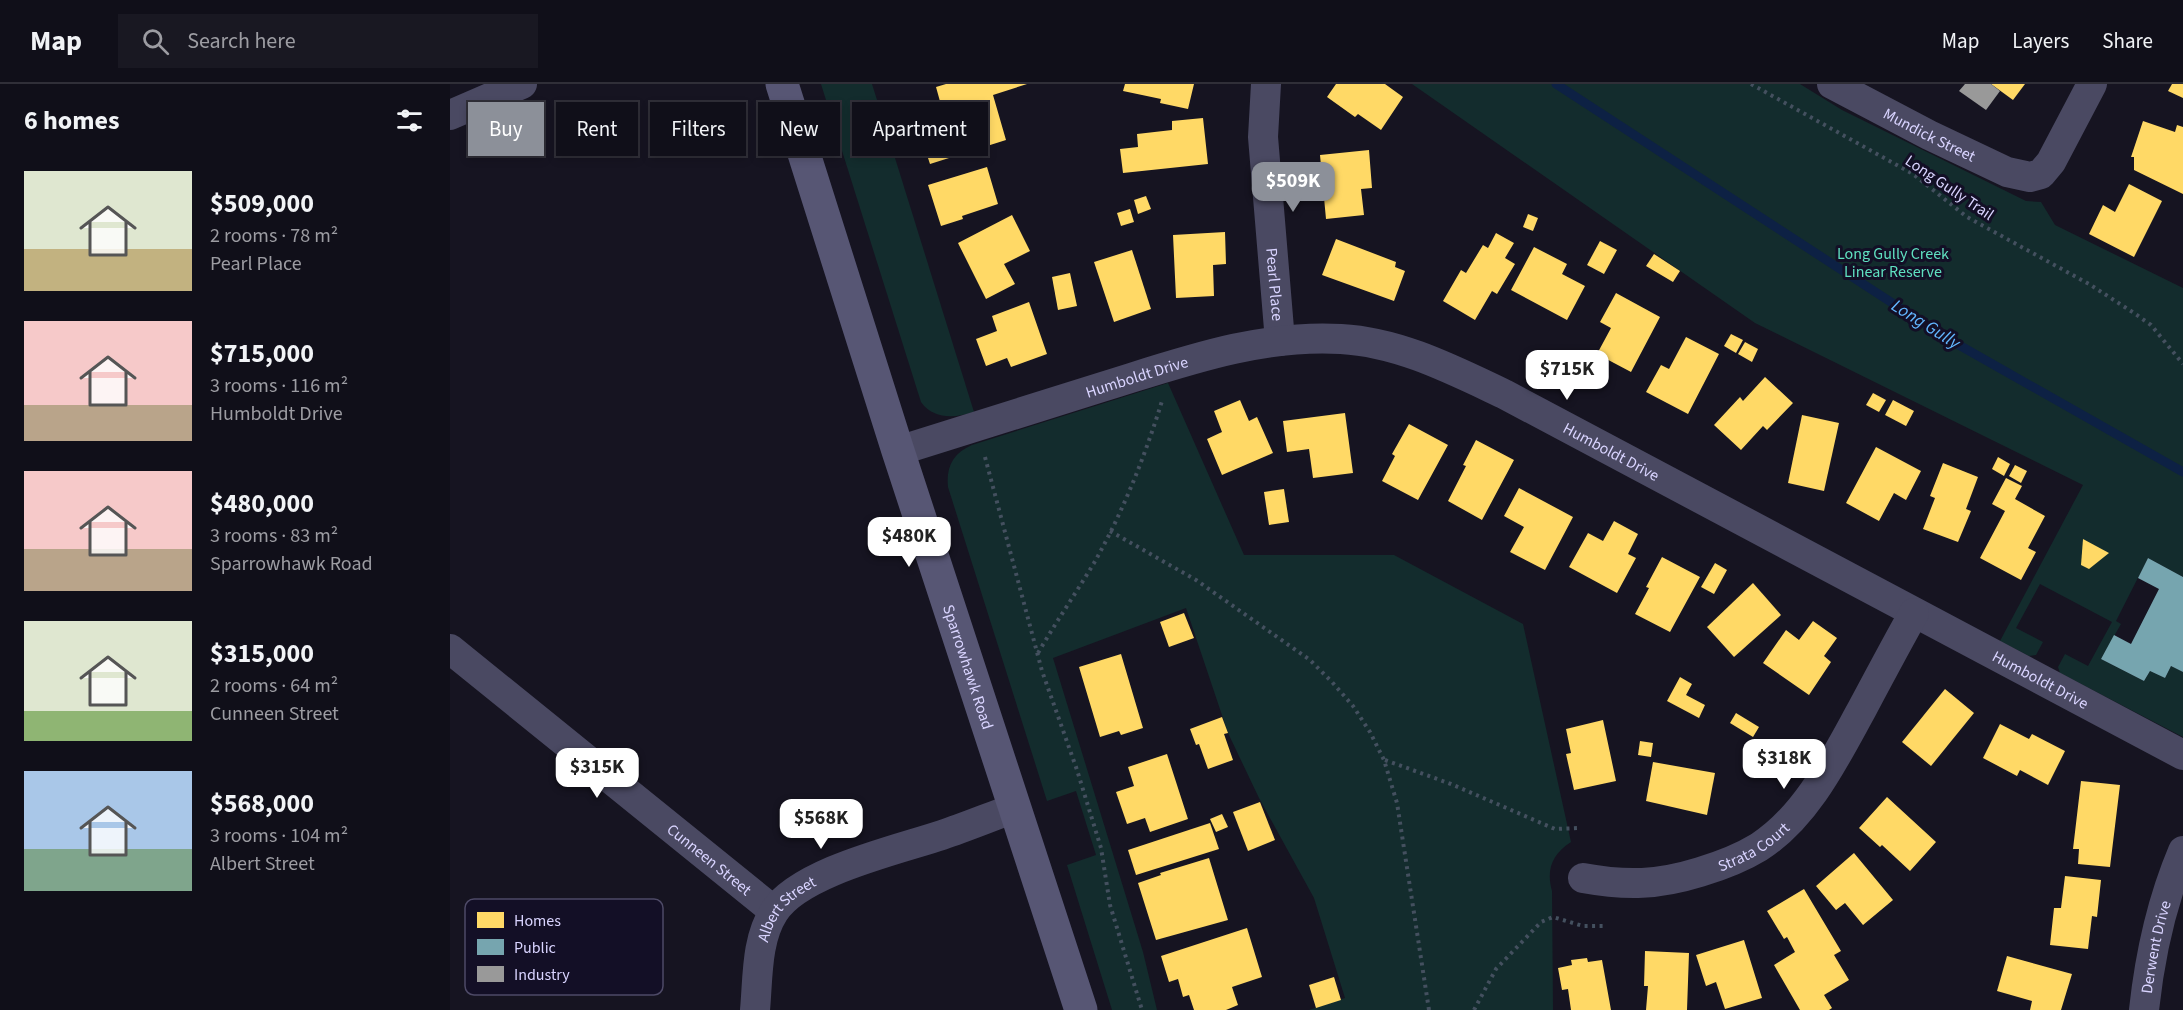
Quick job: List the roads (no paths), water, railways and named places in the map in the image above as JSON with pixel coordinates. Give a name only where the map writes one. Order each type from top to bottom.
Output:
[{"type":"main road","name":"Sparrowhawk Road","points":[[782,84],[898,451],[1081,1010]]},
{"type":"street","points":[[450,115],[522,84]]},
{"type":"street","name":"Pearl Place","points":[[1266,84],[1263,137],[1280,341]]},
{"type":"street","name":"Mundick Street","points":[[1832,84],[1929,135],[2007,172],[2030,177],[2041,174],[2051,162],[2092,84]]},
{"type":"street","name":"Humboldt Drive","points":[[898,451],[1249,345],[1280,341],[1343,339],[1409,353],[1504,394],[2183,755]]},
{"type":"street","name":"Strata Court","points":[[1583,878],[1626,885],[1674,880],[1734,860],[1760,846],[1782,828],[1804,804],[1826,772],[1914,613]]},
{"type":"street","name":"Cunneen Street","points":[[450,649],[774,911]]},
{"type":"street","name":"Albert Street","points":[[755,1010],[763,942],[774,911],[786,897],[801,886],[823,876],[1015,808]]},
{"type":"street","name":"Derwent Drive","points":[[2144,1010],[2155,931],[2183,851]]},
{"type":"waterway","name":"Long Gully","points":[[1556,84],[1943,336],[2183,472]]},
{"type":"park label","name":"Long Gully Creek Linear Reserve","points":[[1893,262]]}]
